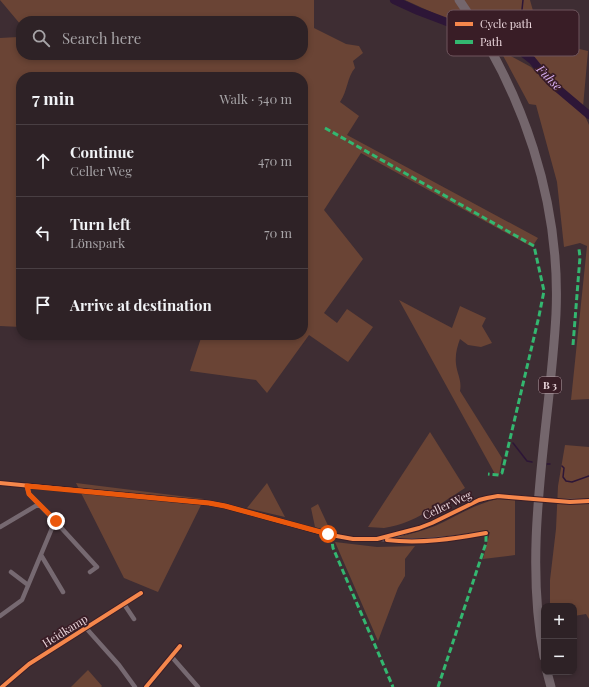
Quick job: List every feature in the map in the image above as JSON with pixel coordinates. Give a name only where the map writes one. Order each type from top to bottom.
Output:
[{"type":"highway","name":"B 3","points":[[459,0],[466,10]]},
{"type":"highway","name":"B 3","points":[[493,56],[520,112],[534,149],[544,184],[552,226],[556,267],[556,312],[538,504],[536,547],[536,596],[542,639]]},
{"type":"highway","points":[[548,675],[551,687]]},
{"type":"street","name":"Celler Weg","points":[[0,483],[209,503],[331,535],[353,539],[377,539],[404,542],[432,541],[486,533]]},
{"type":"street","points":[[27,486],[29,494],[56,521],[97,567],[90,572]]},
{"type":"street","name":"Celler Weg","points":[[377,539],[401,534],[425,526],[478,500],[498,496],[560,501],[589,501]]},
{"type":"street","points":[[0,527],[39,504]]},
{"type":"street","points":[[0,616],[22,600],[56,521]]},
{"type":"street","points":[[42,555],[63,592]]},
{"type":"street","points":[[11,572],[28,585]]},
{"type":"street","name":"Heidkamp","points":[[2,687],[29,664],[140,593]]},
{"type":"street","points":[[124,604],[134,619]]},
{"type":"street","points":[[86,628],[119,665],[135,687]]},
{"type":"street","points":[[146,687],[180,646]]},
{"type":"street","points":[[171,656],[198,687]]},
{"type":"shaded area","points":[[0,0],[314,0],[314,28],[346,44],[359,46],[363,53],[353,61],[355,68],[350,75],[345,93],[340,102],[359,116],[347,135],[538,238],[532,247],[361,153],[324,210],[363,259],[324,313],[337,323],[347,309],[373,327],[348,362],[309,335],[308,336],[308,72],[16,72],[16,327],[0,326],[0,38],[16,37],[16,60],[308,60],[308,16],[16,16],[16,19]]},
{"type":"shaded area","points":[[405,0],[530,0],[532,10],[447,10],[447,19]]},
{"type":"shaded area","points":[[579,49],[588,51],[583,107],[555,84],[532,56],[579,56]]},
{"type":"shaded area","points":[[503,56],[511,56],[531,67],[585,116],[589,125],[589,399],[571,400],[587,246],[580,243],[564,247],[557,182],[536,105],[529,104]]},
{"type":"shaded area","points":[[399,300],[452,328],[460,306],[486,318],[482,326],[492,343],[481,347],[468,345],[460,339],[456,351],[456,364],[460,380],[460,391],[502,458],[499,475],[495,474]]},
{"type":"shaded area","points":[[200,340],[305,340],[267,393],[256,380],[190,371]]},
{"type":"shaded area","points":[[430,432],[465,488],[416,518],[395,526],[384,528],[368,527]]},
{"type":"shaded area","points":[[565,445],[589,447],[589,619],[586,614],[577,616],[577,603],[550,603],[550,580],[556,529],[558,486]]},
{"type":"shaded area","points":[[76,483],[204,499],[158,592],[124,578]]},
{"type":"shaded area","points":[[267,483],[285,517],[247,508]]},
{"type":"shaded area","points":[[497,499],[515,500],[515,555],[483,559],[490,532],[432,539],[390,539],[429,528],[488,501]]},
{"type":"shaded area","points":[[318,504],[331,532],[315,527],[311,508]]},
{"type":"shaded area","points":[[335,542],[377,547],[415,546],[405,559],[405,576],[398,588],[378,641]]},
{"type":"shaded area","points":[[88,670],[102,686],[101,687],[71,687]]},
{"type":"waterway","name":"Fuhse","points":[[394,0],[447,22]]},
{"type":"waterway","points":[[522,10],[523,0]]},
{"type":"waterway","name":"Fuhse","points":[[527,56],[550,82],[589,115]]},
{"type":"waterway","points":[[513,443],[527,461],[532,462]]},
{"type":"waterway","points":[[562,466],[564,468],[563,477],[566,481],[572,482],[589,476]]},
{"type":"marked path","points":[[325,128],[534,246],[544,291],[539,316],[502,473],[499,475],[488,474]]},
{"type":"marked path","points":[[573,345],[580,257],[579,249]]},
{"type":"marked path","points":[[438,687],[486,543],[486,533]]},
{"type":"marked path","points":[[331,535],[333,548],[393,687]]},
{"type":"cycle path","points":[[0,483],[209,503],[331,535],[353,539],[377,539],[419,528],[479,500],[498,496],[570,502],[589,501]]},
{"type":"cycle path","points":[[387,540],[424,541],[449,539],[486,533]]},
{"type":"cycle path","points":[[2,687],[29,664],[141,593]]},
{"type":"cycle path","points":[[146,687],[180,646]]},
{"type":"route","points":[[56,521],[29,494],[27,486],[42,486],[209,503],[328,534]]}]
